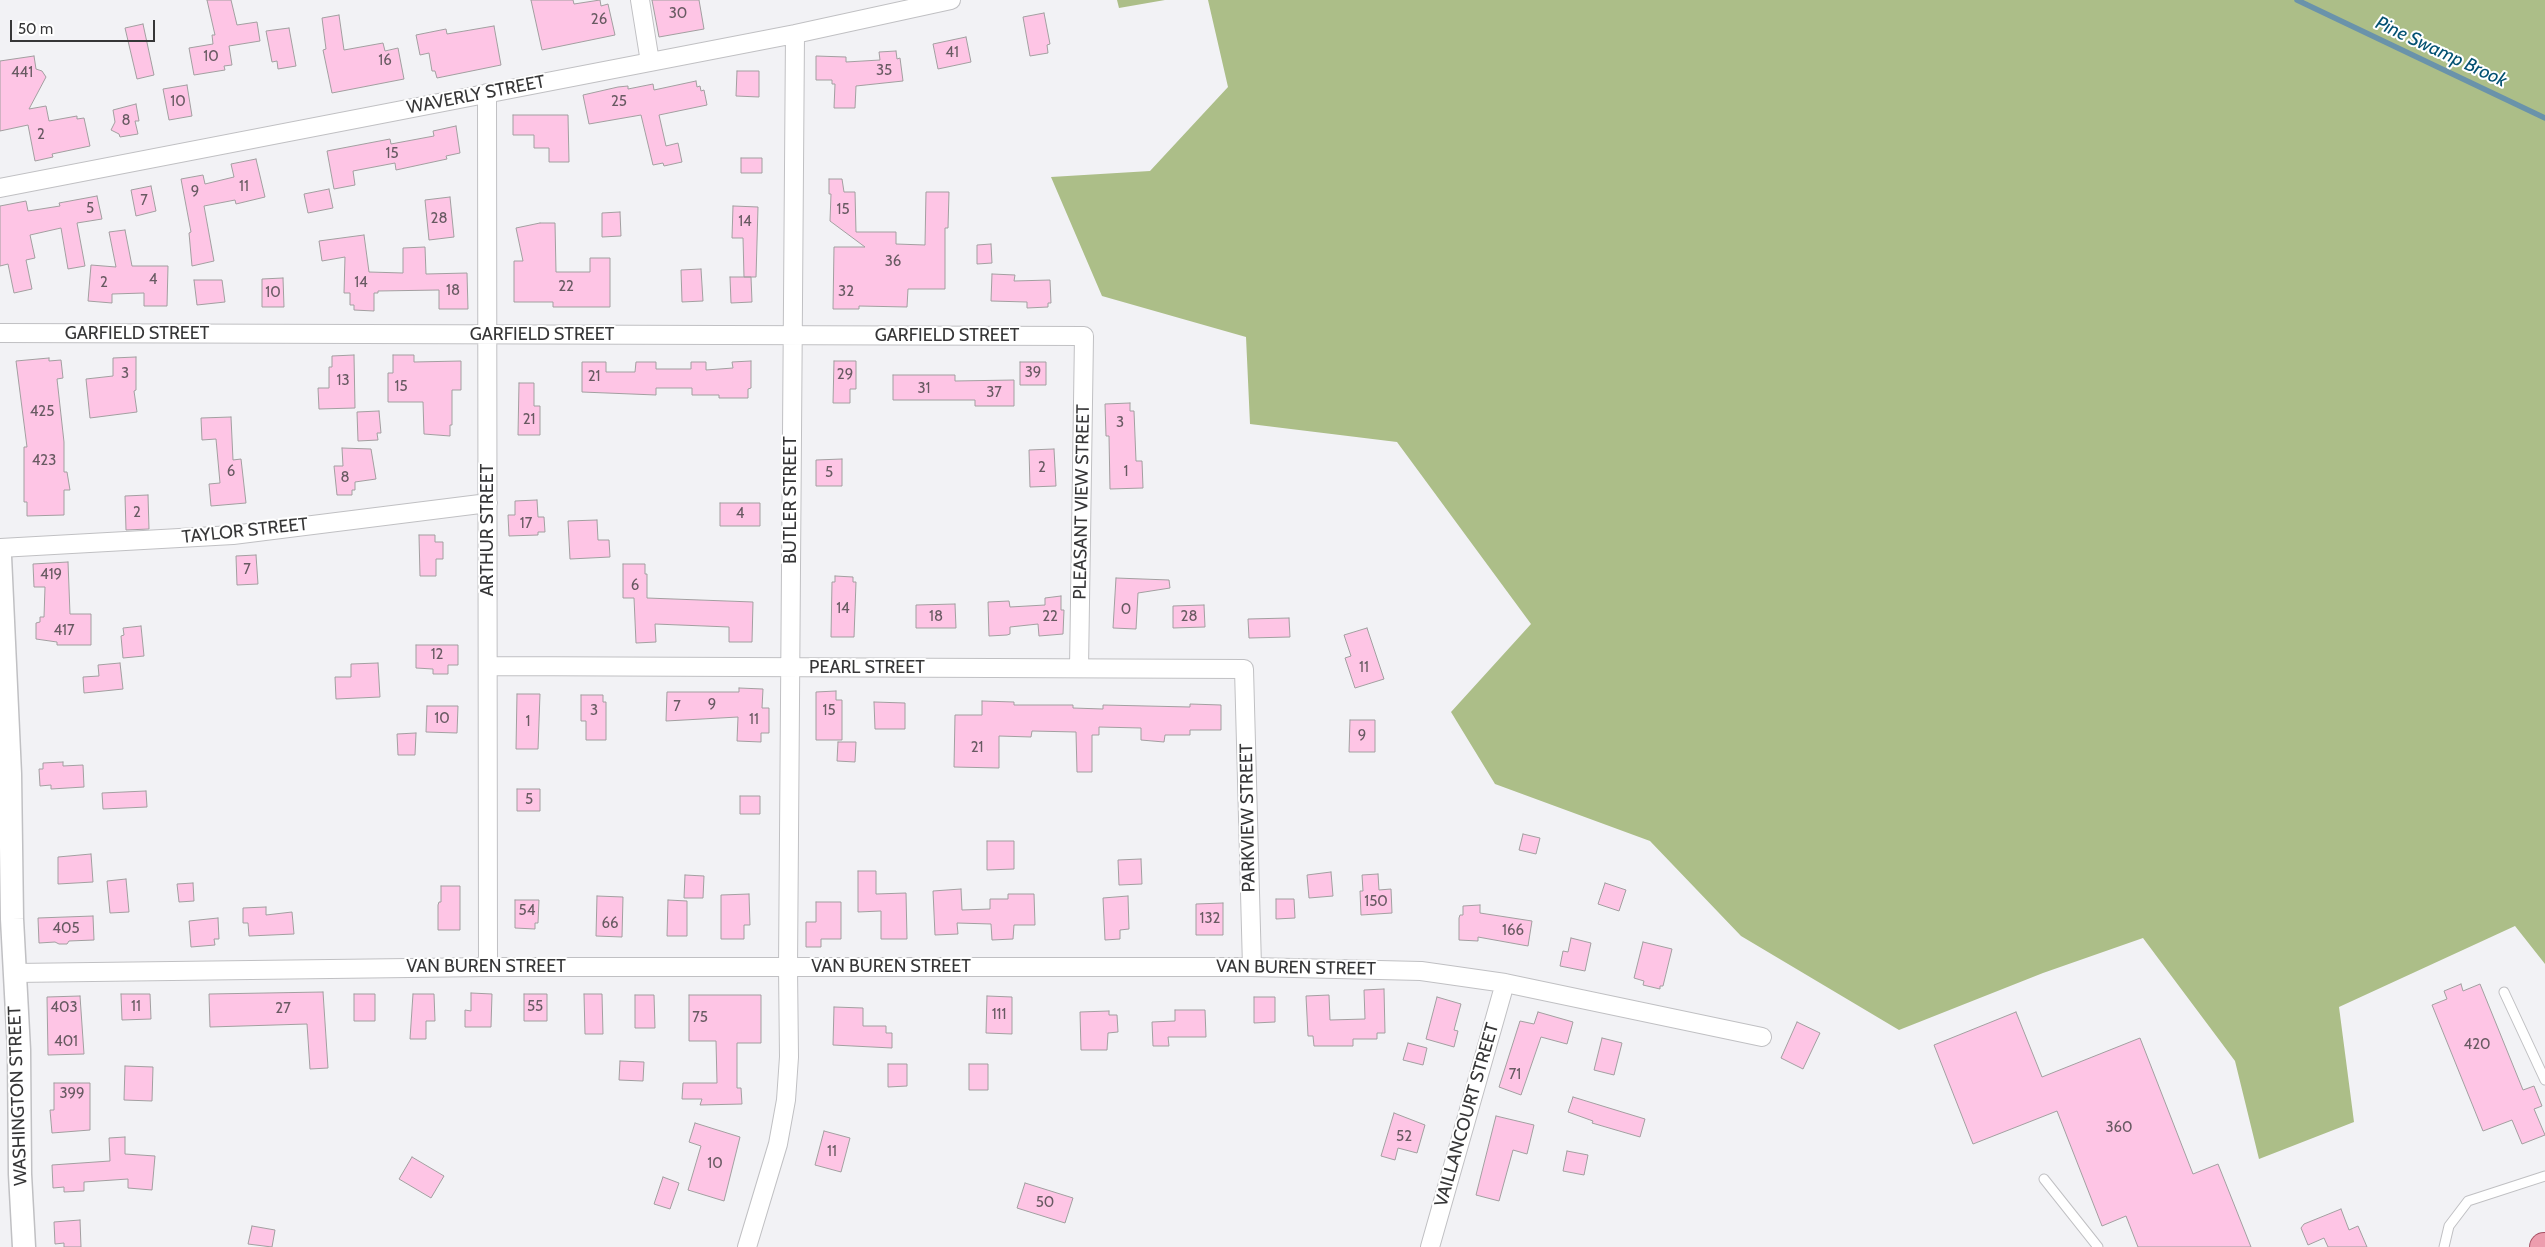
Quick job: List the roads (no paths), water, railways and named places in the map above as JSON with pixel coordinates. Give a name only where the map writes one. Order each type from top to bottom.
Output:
[{"type":"street","points":[[640,0],[650,62]]},
{"type":"street","name":"WAVERLY STREET","points":[[0,188],[795,34],[951,0]]},
{"type":"street","name":"BUTLER STREET","points":[[748,1247],[768,1182],[783,1121],[789,1057],[788,967],[795,34]]},
{"type":"street","name":"ARTHUR STREET","points":[[487,93],[488,967]]},
{"type":"street","name":"GARFIELD STREET","points":[[0,334],[1084,336]]},
{"type":"street","name":"PLEASANT VIEW STREET","points":[[1080,668],[1084,336]]},
{"type":"street","name":"TAYLOR STREET","points":[[0,548],[233,535],[488,503]]},
{"type":"street","name":"WASHINGTON STREET","points":[[0,556],[14,973],[19,1050],[20,1174],[24,1247]]},
{"type":"street","name":"PEARL STREET","points":[[489,666],[1244,669]]},
{"type":"street","name":"PARKVIEW STREET","points":[[1244,669],[1252,967]]},
{"type":"street","name":"VAN BUREN STREET","points":[[14,973],[488,967],[1252,967],[1421,970],[1505,983],[1762,1037]]},
{"type":"street","name":"VAILLANCOURT STREET","points":[[1430,1247],[1505,983]]},
{"type":"lane","points":[[2504,992],[2545,1080]]},
{"type":"lane","points":[[2444,1247],[2449,1226],[2468,1202],[2545,1176]]},
{"type":"lane","points":[[2044,1179],[2098,1247]]},
{"type":"waterway","name":"Pine Swamp Brook","points":[[2297,0],[2545,118]]}]
